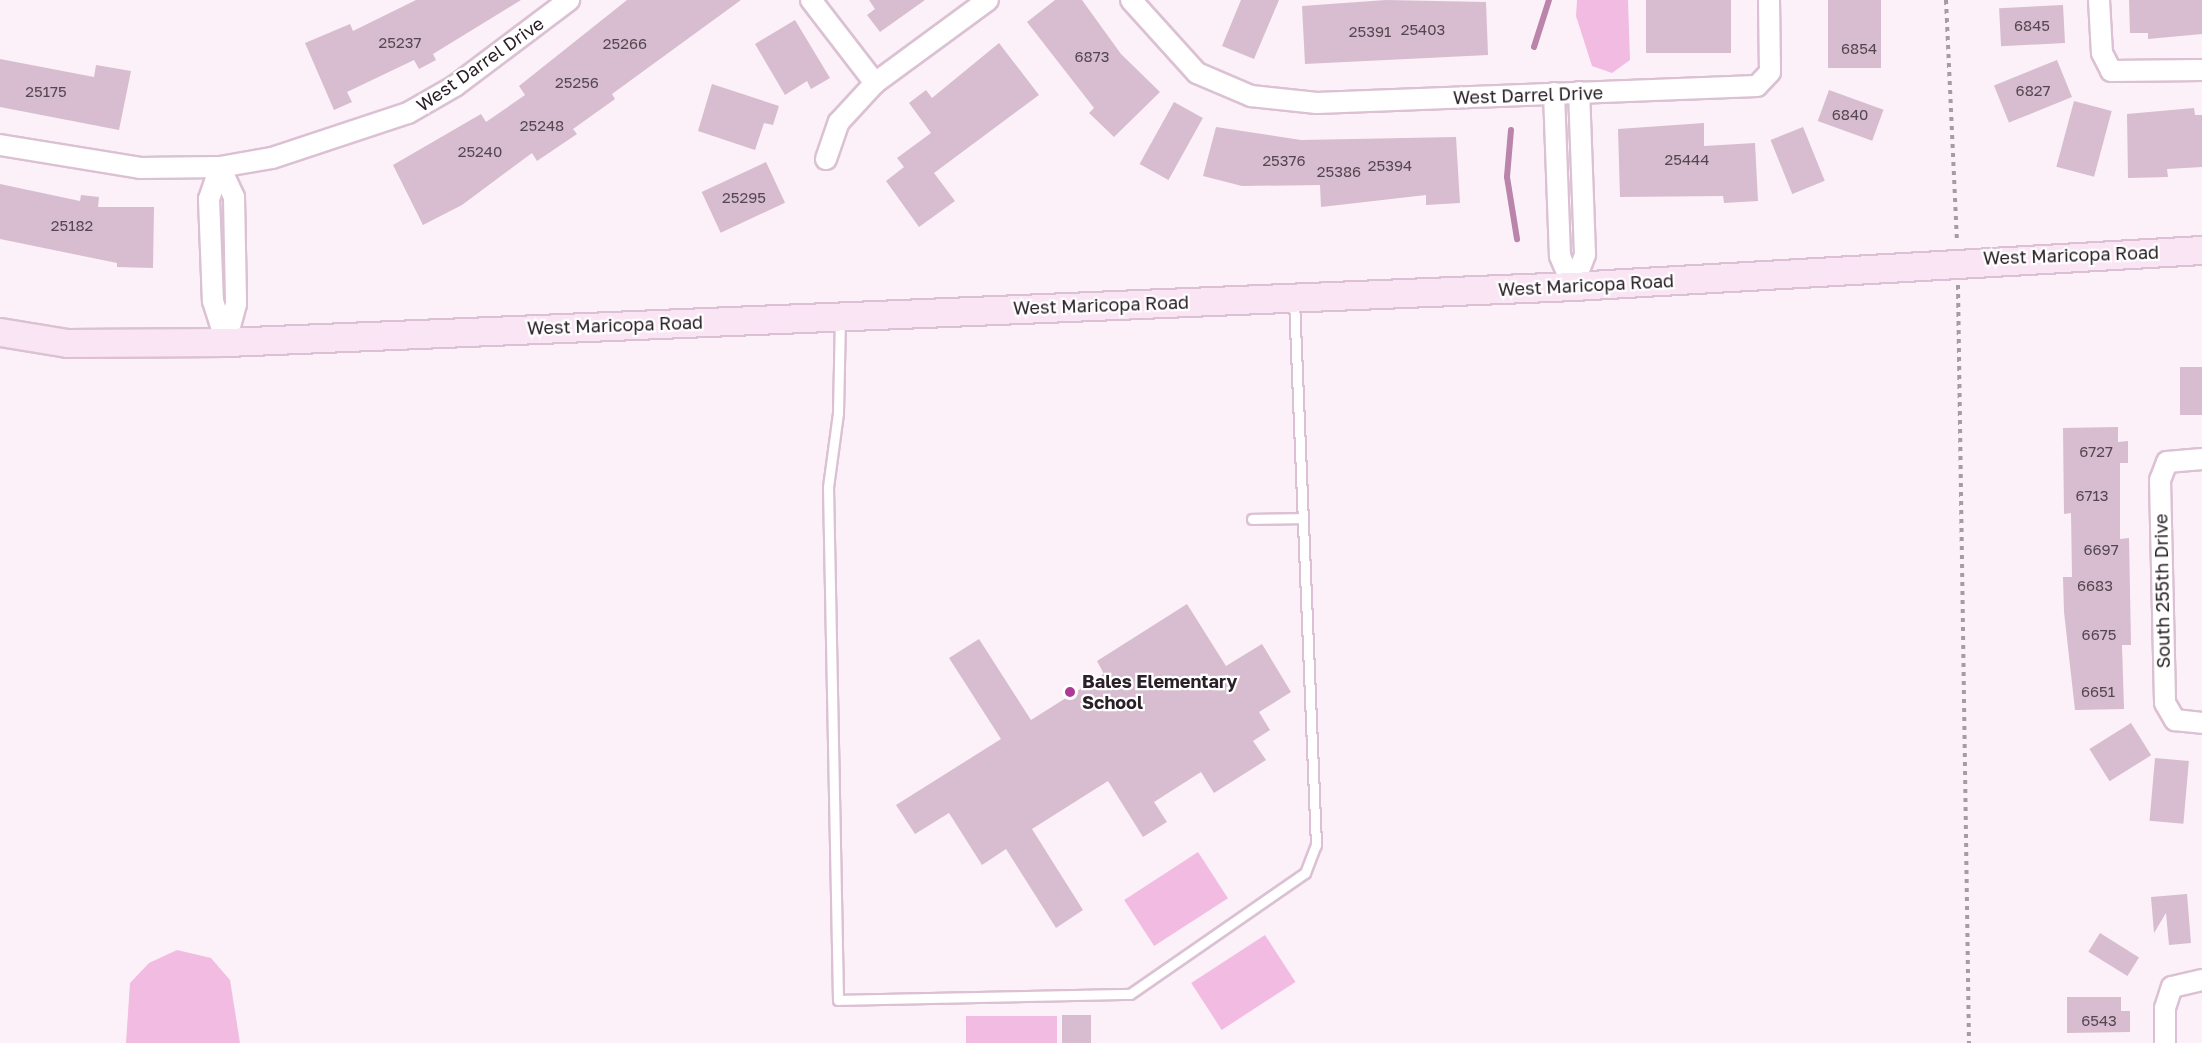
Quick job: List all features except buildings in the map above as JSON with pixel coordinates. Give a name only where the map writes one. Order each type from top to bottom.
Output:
[{"type":"street","name":"West Darrel Drive","points":[[0,145],[140,168],[220,167],[354,135],[408,113],[455,86],[569,0]]},
{"type":"street","points":[[812,0],[875,83]]},
{"type":"street","points":[[826,159],[839,123],[875,83],[988,0]]},
{"type":"street","name":"West Darrel Drive","points":[[1131,0],[1197,73],[1251,96],[1289,102],[1746,88],[1766,82],[1771,60],[1768,0]]},
{"type":"street","points":[[2099,0],[2102,53],[2111,71],[2202,70]]},
{"type":"street","points":[[1573,286],[1585,254],[1579,92]]},
{"type":"street","points":[[1554,93],[1560,256],[1573,286]]},
{"type":"street","points":[[220,167],[234,197],[236,304],[226,342]]},
{"type":"street","name":"West Maricopa Road","points":[[0,332],[67,344],[226,342],[1573,286],[1958,260],[2202,250]]},
{"type":"street","name":"South 255th Drive","points":[[2202,459],[2163,466],[2164,703],[2171,716],[2202,723]]},
{"type":"street","points":[[2165,1043],[2165,1008],[2172,987],[2202,980]]},
{"type":"lane","points":[[840,315],[838,413],[828,487],[838,1000],[1130,994],[1305,873],[1316,845],[1294,297]]},
{"type":"lane","points":[[1252,519],[1303,518]]},
{"type":"path","points":[[1946,0],[1958,260],[1970,1043]]},
{"type":"shaded area","points":[[1577,0],[1628,0],[1630,60],[1612,73],[1592,66],[1576,16]]},
{"type":"shaded area","points":[[1198,852],[1228,898],[1154,946],[1124,900]]},
{"type":"shaded area","points":[[1265,935],[1295,982],[1222,1030],[1191,983]]},
{"type":"shaded area","points":[[177,950],[211,958],[230,980],[240,1043],[126,1043],[130,983],[149,963]]},
{"type":"shaded area","points":[[966,1016],[1057,1016],[1057,1043],[966,1043]]},
{"type":"waterway","points":[[1534,47],[1549,0]]},
{"type":"waterway","points":[[1511,130],[1507,177],[1517,239]]},
{"type":"place","name":"Bales Elementary School","points":[[1070,692]]}]
